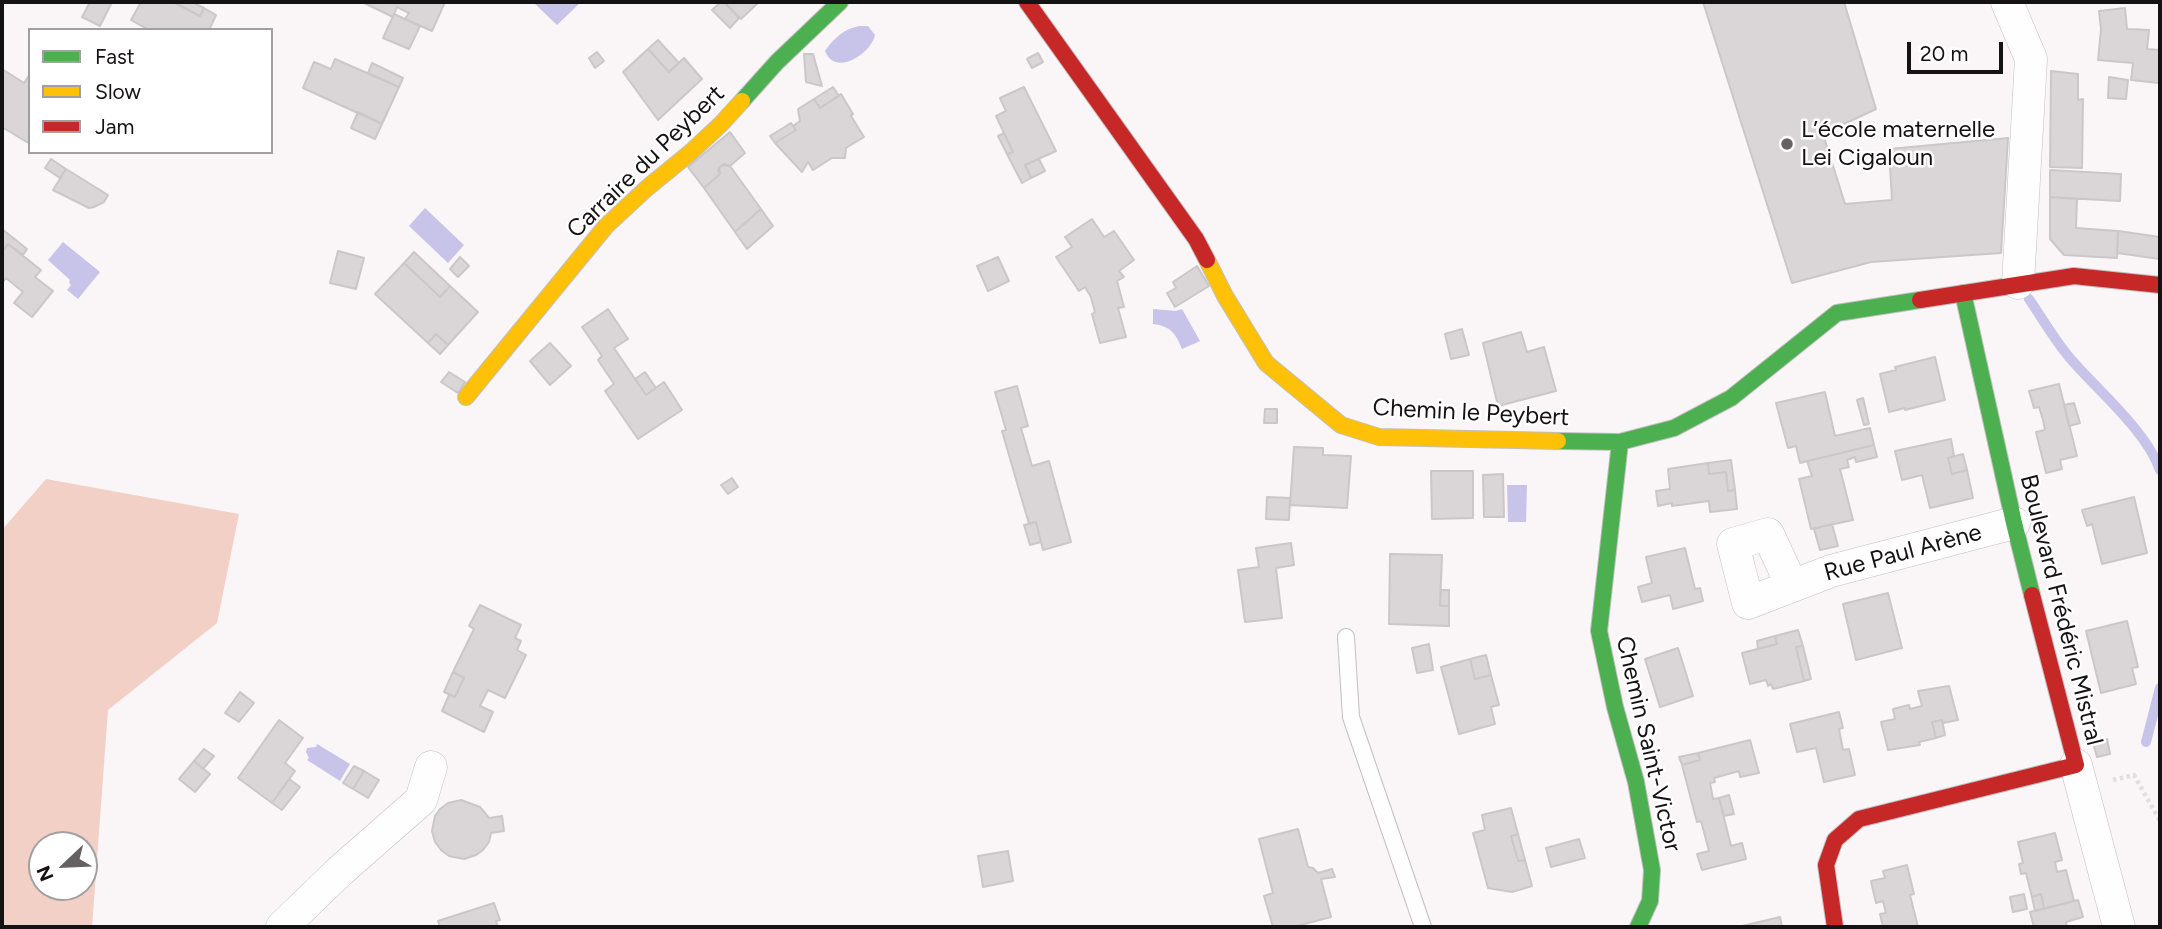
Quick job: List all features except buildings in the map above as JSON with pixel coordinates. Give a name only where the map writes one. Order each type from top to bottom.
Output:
[{"type":"street","name":"Carraire du Peybert","points":[[466,397],[606,226],[721,124],[777,62],[840,2]]},
{"type":"street","name":"Chemin le Peybert","points":[[1027,2],[1196,239],[1225,296],[1266,363],[1340,425],[1379,437],[1620,442],[1674,428],[1731,398],[1837,313],[2074,275],[2160,285]]},
{"type":"street","points":[[2007,2],[2031,59],[2018,283]]},
{"type":"street","name":"Boulevard Frédéric Mistral","points":[[1835,927],[1826,865],[1835,840],[1859,819],[2079,776],[2014,523],[1963,293]]},
{"type":"street","name":"Chemin Saint-Victor","points":[[1620,442],[1599,631],[1615,707],[1636,782],[1652,870],[1650,901],[1638,927]]},
{"type":"street","name":"Rue Paul Arène","points":[[1792,586],[1831,572],[2014,523]]},
{"type":"street","points":[[282,927],[340,871],[421,800],[431,767]]},
{"type":"street","points":[[2079,776],[2119,927]]},
{"type":"lane","points":[[1346,638],[1352,717],[1423,927]]},
{"type":"path","points":[[2079,776],[2134,775],[2160,821]]},
{"type":"shaded area","points":[[533,2],[581,2],[557,25]]},
{"type":"shaded area","points":[[859,26],[868,26],[875,35],[867,49],[852,60],[836,62],[830,59],[825,51],[832,42],[844,32]]},
{"type":"shaded area","points":[[425,208],[464,245],[448,263],[409,226]]},
{"type":"shaded area","points":[[63,242],[100,272],[78,299],[67,290],[71,285],[70,280],[48,260]]},
{"type":"shaded area","points":[[1153,309],[1182,309],[1200,341],[1182,349],[1172,332],[1153,324]]},
{"type":"shaded area","points":[[46,479],[239,514],[217,623],[108,710],[98,846],[98,831],[28,831],[28,901],[94,901],[92,927],[2,927],[2,530]]},
{"type":"shaded area","points":[[1507,485],[1527,485],[1526,522],[1508,522]]},
{"type":"shaded area","points":[[317,744],[350,764],[340,781],[307,760],[307,748],[316,747]]},
{"type":"waterway","points":[[2029,299],[2069,357],[2144,440],[2160,470]]},
{"type":"waterway","points":[[2146,742],[2160,688]]},
{"type":"traffic: fast","points":[[742,101],[777,62],[840,2]]},
{"type":"traffic: fast","points":[[1963,293],[2032,595]]},
{"type":"traffic: fast","points":[[1558,441],[1620,442],[1674,428],[1731,398],[1837,313],[1920,300]]},
{"type":"traffic: fast","points":[[1620,442],[1599,631],[1615,707],[1636,782],[1652,870],[1650,901],[1638,927]]},
{"type":"traffic: slow","points":[[466,397],[606,226],[691,152],[742,101]]},
{"type":"traffic: slow","points":[[1207,260],[1225,296],[1266,363],[1341,425],[1379,437],[1558,441]]},
{"type":"traffic: jam","points":[[1027,2],[1196,239],[1207,260]]},
{"type":"traffic: jam","points":[[1920,300],[2074,276],[2160,285]]},
{"type":"traffic: jam","points":[[1835,927],[1826,865],[1835,840],[1859,819],[2076,765],[2032,595]]},
{"type":"place","name":"L’école maternelle Lei Cigaloun","points":[[1787,144]]}]
